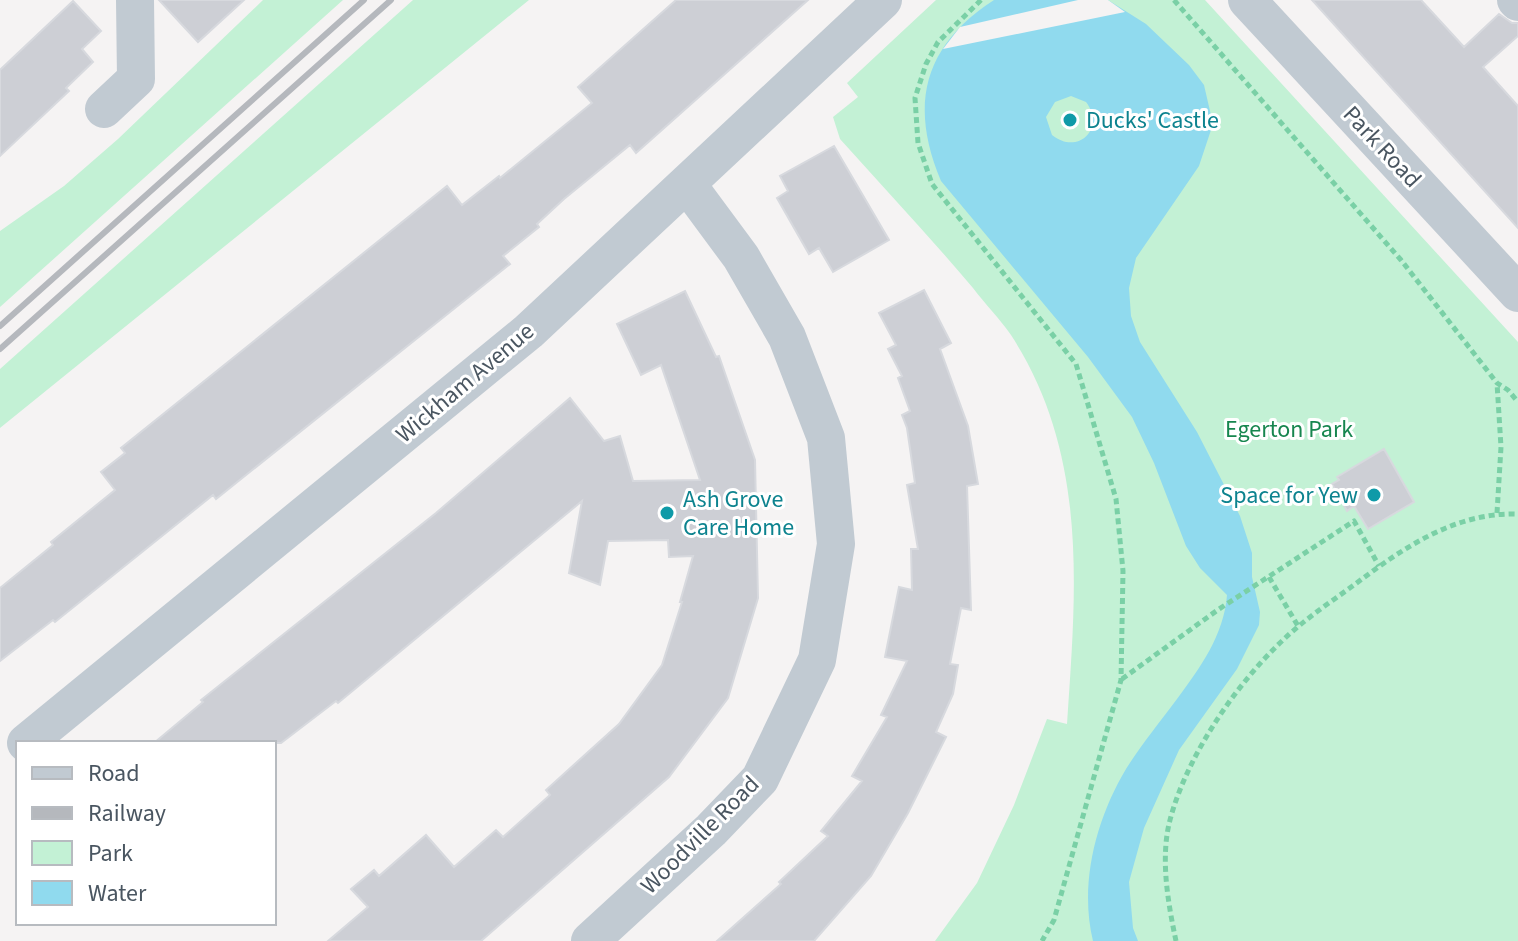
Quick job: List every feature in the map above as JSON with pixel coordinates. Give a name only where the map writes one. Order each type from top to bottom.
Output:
[{"type":"street","points":[[104,109],[136,79],[135,0]]},
{"type":"street","name":"Wickham Avenue","points":[[28,741],[529,331],[883,0]]},
{"type":"street","name":"Park Road","points":[[1247,0],[1518,293]]},
{"type":"street","name":"Woodville Road","points":[[590,941],[711,830],[760,779],[817,660],[836,544],[826,438],[787,337],[741,257],[687,184]]},
{"type":"street","points":[[0,765],[16,752]]},
{"type":"path","points":[[981,0],[938,42],[926,64],[915,98],[918,143],[932,184],[1076,364],[1116,499],[1123,571],[1121,680],[1054,920],[1042,941]]},
{"type":"path","points":[[1174,0],[1401,260],[1497,383],[1518,402]]},
{"type":"path","points":[[1497,383],[1501,447],[1497,513]]},
{"type":"path","points":[[1176,941],[1165,869],[1169,822],[1189,766],[1209,730],[1253,673],[1298,626],[1379,566],[1441,528],[1497,513],[1518,514]]},
{"type":"path","points":[[1121,680],[1219,609],[1354,521],[1379,566]]},
{"type":"path","points":[[1269,577],[1298,626]]},
{"type":"green space","points":[[263,0],[343,0],[0,307],[0,231],[64,186],[118,139]]},
{"type":"green space","points":[[413,0],[529,0],[0,428],[0,369]]},
{"type":"green space","name":"Egerton Park","points":[[936,0],[1205,0],[1518,342],[1518,941],[935,941],[977,883],[1014,805],[1047,719],[1067,724],[1074,574],[1072,524],[1065,475],[1054,428],[1036,381],[1007,329],[840,139],[833,117],[858,97],[847,83]]},
{"type":"water","points":[[994,0],[1108,0],[1146,24],[1189,65],[1204,85],[1213,124],[1199,166],[1136,258],[1129,288],[1131,316],[1140,342],[1197,432],[1240,516],[1252,553],[1259,625],[1237,669],[1179,750],[1144,828],[1129,882],[1133,928],[1138,941],[1093,941],[1088,897],[1093,852],[1106,809],[1126,769],[1210,650],[1221,624],[1227,595],[1200,568],[1186,546],[1154,463],[1132,417],[1088,357],[941,181],[926,127],[925,102],[929,79],[951,37]],"holes":[[[1071,96],[1086,102],[1093,121],[1086,136],[1071,142],[1052,135],[1046,117],[1055,102]]]},
{"type":"pier","points":[[1078,0],[1108,0],[1125,12],[943,49],[960,27]]},
{"type":"building","points":[[159,0],[244,0],[198,42]]},
{"type":"building","points":[[676,0],[808,0],[636,153],[630,145],[564,199],[537,224],[539,227],[503,256],[510,264],[216,499],[213,495],[55,622],[53,620],[0,661],[0,588],[115,490],[101,472],[125,453],[121,448],[447,186],[462,205],[500,178],[592,103],[578,87]]},
{"type":"building","points":[[1312,0],[1421,0],[1464,47],[1499,14],[1512,23],[1518,23],[1518,36],[1483,67],[1518,106],[1518,228]]},
{"type":"building","points":[[73,1],[101,31],[82,49],[93,62],[66,88],[69,91],[0,156],[0,70]]},
{"type":"building","points":[[834,146],[889,240],[833,272],[819,248],[809,254],[777,198],[788,191],[780,176]]},
{"type":"building","points":[[924,290],[951,343],[940,349],[968,426],[978,484],[967,486],[971,610],[961,608],[950,664],[958,665],[953,694],[936,732],[946,737],[908,813],[871,876],[814,941],[717,941],[781,884],[779,882],[828,836],[821,831],[862,781],[852,776],[887,717],[881,715],[907,661],[885,657],[899,587],[912,590],[911,549],[918,549],[907,485],[915,483],[907,428],[902,415],[910,411],[898,378],[902,376],[888,349],[896,345],[879,313]]},
{"type":"building","points":[[685,291],[716,357],[719,356],[755,460],[758,598],[728,698],[669,777],[481,941],[328,941],[368,907],[351,889],[374,870],[379,876],[426,835],[454,867],[496,830],[503,837],[550,795],[546,790],[619,724],[662,665],[693,556],[669,557],[668,540],[608,541],[600,585],[569,573],[582,501],[338,703],[336,701],[281,743],[156,741],[203,702],[201,700],[436,513],[570,398],[604,441],[620,436],[633,481],[700,480],[661,365],[641,375],[617,324]]},
{"type":"building","name":"Space for Yew","points":[[1384,449],[1414,502],[1368,529],[1354,506],[1347,511],[1332,484],[1339,480],[1337,477]]},
{"type":"railway","points":[[0,326],[364,0]]},
{"type":"railway","points":[[0,349],[391,0]]},
{"type":"place","name":"Ducks' Castle","points":[[1070,120]]},
{"type":"place","name":"Space for Yew","points":[[1374,495]]},
{"type":"place","name":"Ash Grove Care Home","points":[[667,513]]}]
